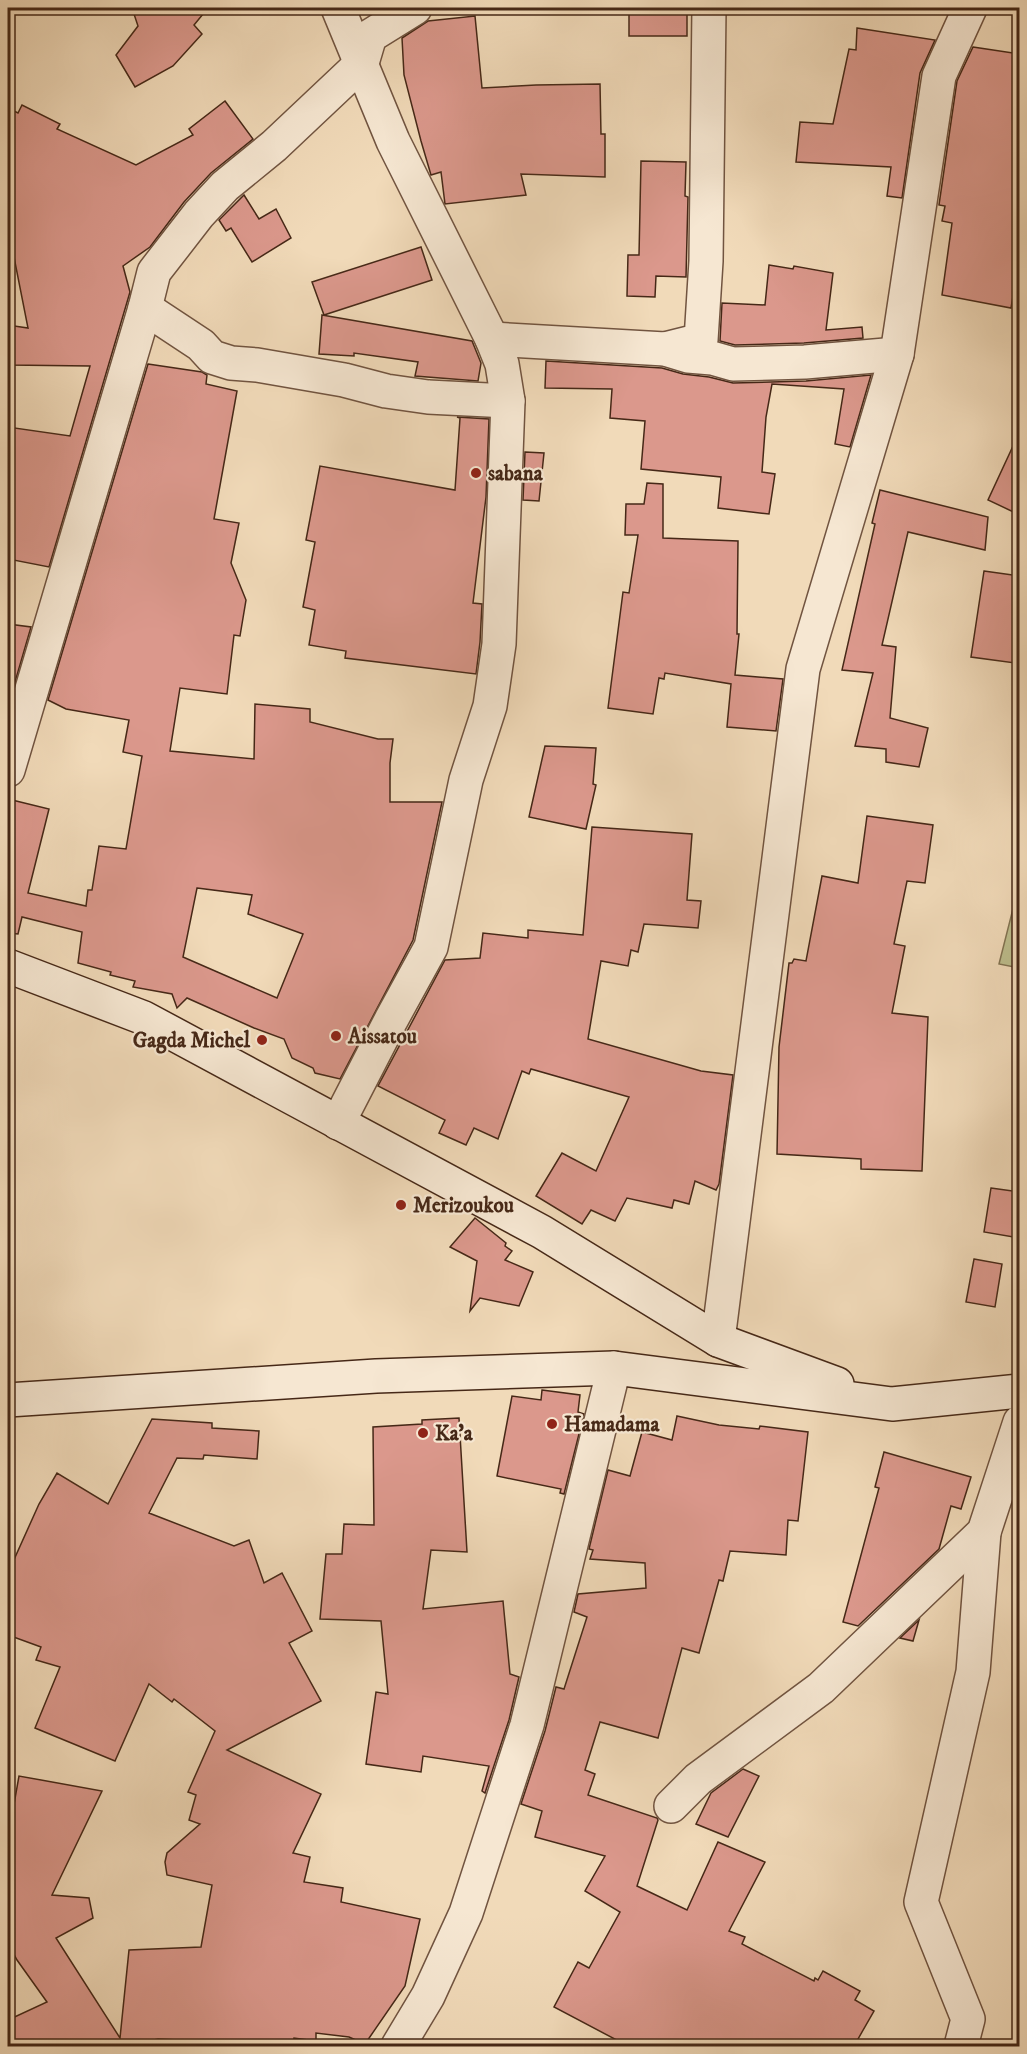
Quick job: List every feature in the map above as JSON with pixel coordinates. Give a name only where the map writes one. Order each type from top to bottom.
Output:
[{"type":"street","points":[[338,8],[393,141],[492,339],[502,364],[508,401],[499,644],[490,706],[466,780],[431,947],[338,1123]]},
{"type":"street","points":[[8,770],[154,272],[199,214],[225,186],[274,146],[362,63],[370,36],[415,8]]},
{"type":"street","points":[[665,349],[701,340],[706,261],[709,8]]},
{"type":"street","points":[[718,1340],[803,669],[897,354],[939,76],[970,8]]},
{"type":"street","points":[[145,308],[201,345],[212,357],[231,363],[279,369],[407,394],[462,400],[508,401]]},
{"type":"street","points":[[492,339],[665,349],[688,356],[712,358],[733,364],[805,362],[897,354]]},
{"type":"street","points":[[8,966],[144,1018],[543,1232],[718,1340],[892,1404]]},
{"type":"street","points":[[398,2046],[428,1996],[466,1913],[527,1725],[614,1368]]},
{"type":"street","points":[[8,1400],[376,1376],[614,1368],[892,1404],[1020,1391]]},
{"type":"street","points":[[961,2046],[968,2019],[921,1902],[973,1672],[984,1532],[1020,1422]]},
{"type":"street","points":[[671,1806],[698,1779],[821,1688],[984,1532]]},
{"type":"green space","points":[[1019,885],[1019,968],[999,964]]},
{"type":"building","points":[[132,8],[208,8],[194,25],[202,34],[173,66],[135,87],[116,55],[138,26]]},
{"type":"building","points":[[629,8],[687,8],[687,36],[629,36]]},
{"type":"building","points":[[475,16],[482,88],[600,84],[601,134],[605,134],[605,177],[521,174],[526,195],[445,204],[441,172],[431,175],[421,141],[404,75],[402,38],[428,21]]},
{"type":"building","points":[[857,28],[935,40],[920,73],[902,198],[887,196],[891,167],[796,162],[800,122],[833,124],[849,49],[856,50]]},
{"type":"building","points":[[973,47],[1020,54],[1020,216],[1016,247],[1020,247],[1020,256],[1011,308],[942,295],[952,223],[942,221],[945,206],[939,205],[957,81]]},
{"type":"building","points":[[225,101],[253,139],[211,173],[184,202],[150,247],[123,266],[130,292],[49,567],[8,559],[8,427],[70,436],[90,366],[8,365],[8,325],[28,328],[13,252],[8,251],[8,108],[18,113],[22,105],[60,124],[57,129],[136,165],[193,135],[189,129]]},
{"type":"building","points":[[641,161],[686,162],[685,196],[688,197],[686,277],[656,276],[655,297],[627,296],[628,255],[639,255]]},
{"type":"building","points":[[244,195],[259,219],[276,209],[291,238],[252,262],[231,228],[226,231],[219,220]]},
{"type":"building","points":[[421,247],[432,280],[324,315],[312,282]]},
{"type":"building","points":[[769,265],[793,269],[794,266],[833,273],[826,330],[862,327],[863,338],[735,345],[720,341],[722,303],[765,305]]},
{"type":"building","points":[[322,315],[472,341],[481,363],[478,381],[415,376],[418,362],[354,353],[354,356],[319,354]]},
{"type":"building","points":[[546,361],[662,368],[733,383],[806,381],[871,375],[850,447],[835,444],[844,389],[772,384],[766,417],[762,472],[775,474],[769,514],[718,508],[721,477],[641,469],[645,421],[610,418],[612,389],[545,388]]},
{"type":"building","points":[[148,364],[202,372],[207,375],[206,384],[237,391],[214,519],[239,523],[231,563],[246,600],[240,636],[234,635],[227,694],[180,688],[170,751],[254,759],[255,704],[310,709],[310,722],[378,739],[393,739],[390,763],[390,802],[442,802],[413,940],[340,1079],[315,1073],[313,1068],[292,1058],[284,1039],[187,998],[177,1008],[172,994],[133,987],[135,981],[110,975],[111,972],[78,963],[82,932],[22,917],[18,934],[8,933],[8,799],[49,809],[28,893],[86,906],[88,890],[92,890],[99,846],[126,849],[142,756],[123,752],[129,720],[66,709],[48,700]],"holes":[[[197,888],[252,895],[248,914],[303,934],[277,998],[183,957]]]},
{"type":"building","points":[[457,417],[489,419],[486,497],[473,603],[482,604],[476,674],[345,658],[346,651],[309,645],[315,610],[303,607],[315,542],[306,540],[320,466],[455,490],[460,418]]},
{"type":"building","points":[[1020,431],[1020,515],[988,500]]},
{"type":"building","points":[[525,452],[544,453],[539,501],[523,500]]},
{"type":"building","points":[[647,483],[663,484],[663,538],[738,541],[737,634],[739,634],[735,675],[783,679],[776,731],[727,727],[731,684],[665,673],[664,679],[659,678],[653,714],[608,708],[623,592],[629,593],[638,535],[625,535],[626,504],[644,504]]},
{"type":"building","points":[[880,490],[988,517],[985,550],[908,532],[882,645],[896,647],[890,718],[928,728],[919,767],[886,762],[886,749],[855,746],[873,673],[842,670],[875,524],[872,523]]},
{"type":"building","points":[[984,571],[1020,576],[1020,629],[1015,663],[971,657]]},
{"type":"building","points":[[8,624],[31,627],[15,682],[8,678]]},
{"type":"building","points":[[545,746],[596,748],[593,784],[596,785],[586,829],[529,817]]},
{"type":"building","points":[[867,816],[933,825],[925,883],[907,881],[894,944],[905,946],[892,1013],[928,1017],[922,1171],[861,1169],[861,1159],[777,1154],[779,1047],[789,963],[792,963],[794,959],[806,961],[822,876],[858,883]]},
{"type":"building","points":[[592,827],[692,834],[687,900],[701,901],[698,928],[644,924],[638,952],[631,950],[628,966],[601,961],[588,1039],[701,1071],[733,1075],[719,1184],[716,1190],[695,1181],[689,1204],[674,1200],[672,1208],[627,1198],[615,1221],[591,1210],[582,1224],[536,1196],[562,1153],[596,1171],[629,1097],[531,1069],[529,1074],[522,1071],[498,1139],[474,1128],[466,1145],[439,1133],[445,1120],[378,1086],[445,960],[480,958],[483,933],[528,938],[528,930],[583,935]]},
{"type":"building","points":[[991,1188],[1020,1192],[1020,1238],[984,1232]]},
{"type":"building","points":[[475,1218],[506,1243],[505,1246],[512,1251],[505,1260],[533,1272],[519,1306],[480,1298],[470,1311],[477,1261],[450,1247]]},
{"type":"building","points":[[974,1259],[1002,1264],[995,1307],[966,1302]]},
{"type":"building","points":[[542,1390],[580,1395],[578,1412],[584,1414],[564,1494],[560,1493],[561,1489],[497,1476],[512,1396],[541,1400]]},
{"type":"building","points":[[677,1416],[719,1425],[759,1429],[760,1426],[808,1432],[798,1521],[788,1520],[786,1555],[730,1551],[723,1581],[719,1580],[699,1653],[682,1648],[658,1738],[600,1722],[585,1770],[595,1774],[588,1795],[657,1818],[637,1886],[687,1910],[718,1842],[765,1862],[729,1931],[745,1937],[742,1944],[814,1981],[815,1978],[818,1980],[823,1971],[860,1991],[855,2000],[874,2011],[854,2046],[628,2046],[554,2007],[578,1962],[589,1968],[620,1912],[585,1891],[605,1856],[535,1837],[542,1811],[521,1804],[545,1731],[556,1687],[564,1689],[587,1617],[574,1612],[578,1594],[646,1588],[645,1563],[590,1559],[593,1550],[589,1549],[608,1470],[630,1476],[642,1432],[672,1440]]},
{"type":"building","points":[[459,1418],[467,1552],[431,1550],[423,1609],[503,1601],[510,1674],[519,1677],[509,1720],[485,1793],[482,1791],[489,1766],[423,1756],[421,1772],[366,1764],[376,1692],[388,1694],[381,1621],[320,1619],[326,1554],[342,1554],[344,1524],[374,1525],[373,1427],[422,1424],[422,1420]]},
{"type":"building","points":[[152,1419],[212,1423],[212,1428],[259,1431],[257,1459],[204,1455],[203,1459],[177,1458],[149,1513],[234,1546],[249,1540],[264,1583],[282,1573],[312,1631],[289,1643],[321,1701],[227,1750],[321,1794],[293,1853],[310,1857],[304,1882],[343,1888],[341,1902],[420,1919],[405,1986],[365,2044],[349,2037],[316,2033],[316,2041],[294,2038],[293,2046],[200,2046],[200,2041],[158,2039],[126,2046],[8,2046],[8,2020],[47,2002],[17,1960],[8,1943],[8,1838],[19,1776],[102,1791],[52,1895],[89,1898],[93,1918],[56,1938],[120,2038],[129,1950],[201,1947],[212,1885],[167,1875],[165,1862],[167,1853],[200,1824],[189,1820],[196,1795],[188,1792],[215,1731],[174,1699],[172,1702],[149,1684],[115,1761],[35,1728],[60,1667],[36,1660],[41,1647],[8,1635],[8,1573],[39,1504],[57,1473],[108,1504]]},
{"type":"building","points":[[884,1452],[971,1477],[961,1509],[951,1506],[939,1549],[858,1626],[843,1622],[879,1488],[875,1487]]},
{"type":"building","points":[[919,1620],[913,1641],[900,1638]]},
{"type":"building","points":[[743,1769],[759,1776],[728,1837],[696,1824],[711,1793]]},
{"type":"place","name":"sabana","points":[[476,473]]},
{"type":"place","name":"Aissatou","points":[[336,1036]]},
{"type":"place","name":"Gagda Michel","points":[[262,1040]]},
{"type":"place","name":"Merizoukou","points":[[401,1205]]},
{"type":"place","name":"Hamadama","points":[[552,1424]]},
{"type":"place","name":"Ka'a","points":[[423,1433]]}]
